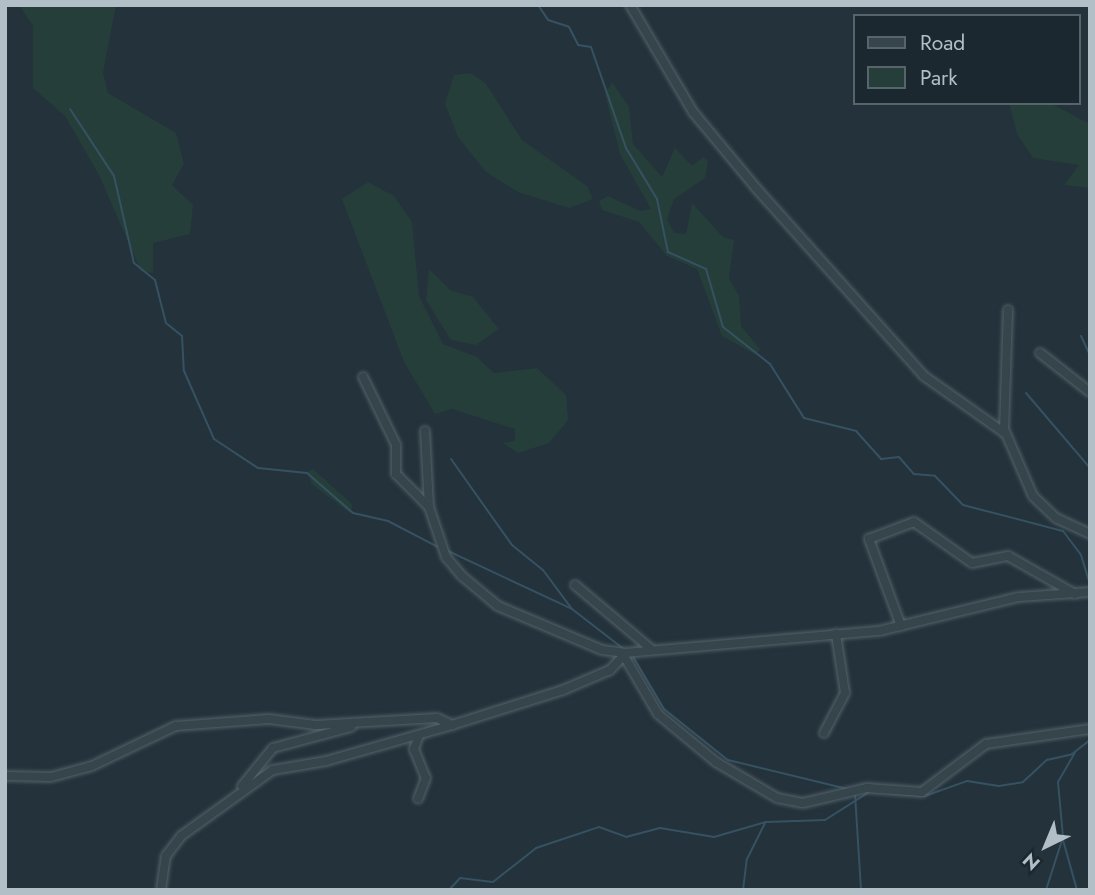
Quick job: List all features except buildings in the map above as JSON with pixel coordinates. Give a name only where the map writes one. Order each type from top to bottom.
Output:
[{"type":"street","points":[[629,5],[693,112],[756,188],[924,376],[1006,434]]},
{"type":"street","points":[[1008,310],[1006,434],[1033,496],[1056,518],[1090,534]]},
{"type":"street","points":[[1040,353],[1090,392]]},
{"type":"street","points":[[363,377],[396,445],[396,474],[429,508]]},
{"type":"street","points":[[425,430],[429,508],[446,557],[498,606],[602,650],[625,655],[651,649],[836,635],[901,626],[1019,597],[1090,592]]},
{"type":"street","points":[[901,626],[869,539],[914,522],[972,563],[1008,556],[1077,595]]},
{"type":"street","points":[[575,586],[651,649]]},
{"type":"street","points":[[824,733],[845,692],[836,635]]},
{"type":"street","points":[[161,890],[166,856],[181,836],[273,770],[418,738],[452,724],[563,690],[610,670],[625,655]]},
{"type":"street","points":[[625,655],[658,714],[716,762],[765,792],[803,803],[867,788],[922,792],[986,744],[1090,729]]},
{"type":"street","points":[[5,776],[51,777],[92,766],[176,726],[269,719],[360,724],[438,718],[452,724]]},
{"type":"street","points":[[229,802],[273,748],[360,724]]},
{"type":"street","points":[[418,738],[414,749],[426,778],[418,799]]},
{"type":"green space","points":[[19,5],[116,5],[103,73],[108,93],[176,133],[184,164],[172,185],[193,205],[190,234],[153,243],[153,273],[141,271],[99,175],[65,116],[33,88],[33,26]]},
{"type":"green space","points":[[471,73],[486,84],[522,140],[587,186],[593,199],[569,208],[518,192],[486,172],[458,137],[445,104],[454,75]]},
{"type":"green space","points":[[612,82],[629,107],[633,144],[662,177],[675,148],[692,166],[703,157],[708,161],[705,178],[674,199],[667,219],[674,233],[686,234],[692,203],[723,237],[734,240],[729,278],[739,296],[741,326],[760,349],[756,355],[722,336],[697,269],[667,256],[639,222],[602,210],[599,201],[608,196],[640,211],[651,209],[620,154],[605,94]]},
{"type":"green space","points":[[1010,105],[1054,105],[1090,124],[1090,188],[1064,185],[1079,165],[1033,158],[1017,134]]},
{"type":"green space","points":[[368,182],[394,196],[412,222],[419,296],[443,344],[477,357],[494,373],[537,368],[566,395],[568,420],[549,443],[518,453],[503,443],[515,441],[515,429],[452,409],[435,414],[404,362],[342,199]]},
{"type":"green space","points":[[429,269],[450,290],[473,297],[499,329],[476,345],[451,340],[426,300]]},
{"type":"green space","points":[[313,469],[352,504],[351,514],[312,484],[307,472]]},
{"type":"waterway","points":[[538,5],[548,20],[569,27],[578,45],[591,47],[626,148],[657,199],[668,252],[706,269],[723,327],[770,364],[804,418],[856,431],[881,459],[899,457],[914,474],[935,476],[963,505],[1063,531],[1081,555],[1090,585]]},
{"type":"waterway","points":[[70,109],[114,176],[134,263],[155,280],[166,323],[182,336],[184,371],[214,439],[258,468],[307,473],[353,513],[388,521],[438,547]]},
{"type":"waterway","points":[[1081,336],[1090,355]]},
{"type":"waterway","points":[[1026,393],[1090,468]]},
{"type":"waterway","points":[[451,459],[512,545],[543,570],[572,609]]},
{"type":"waterway","points":[[446,550],[572,609],[625,650]]},
{"type":"waterway","points":[[632,655],[664,709],[728,760],[848,789]]},
{"type":"waterway","points":[[888,793],[925,796],[967,781],[999,786],[1023,782],[1047,760],[1072,754],[1090,740]]},
{"type":"waterway","points":[[1046,890],[1063,837],[1058,782],[1075,753]]},
{"type":"waterway","points":[[449,890],[460,878],[493,882],[536,848],[599,827],[626,837],[660,828],[714,837],[766,822],[825,820],[869,792]]},
{"type":"waterway","points":[[855,794],[861,890]]},
{"type":"waterway","points":[[743,890],[747,859],[765,823]]},
{"type":"waterway","points":[[1063,840],[1077,890]]}]
